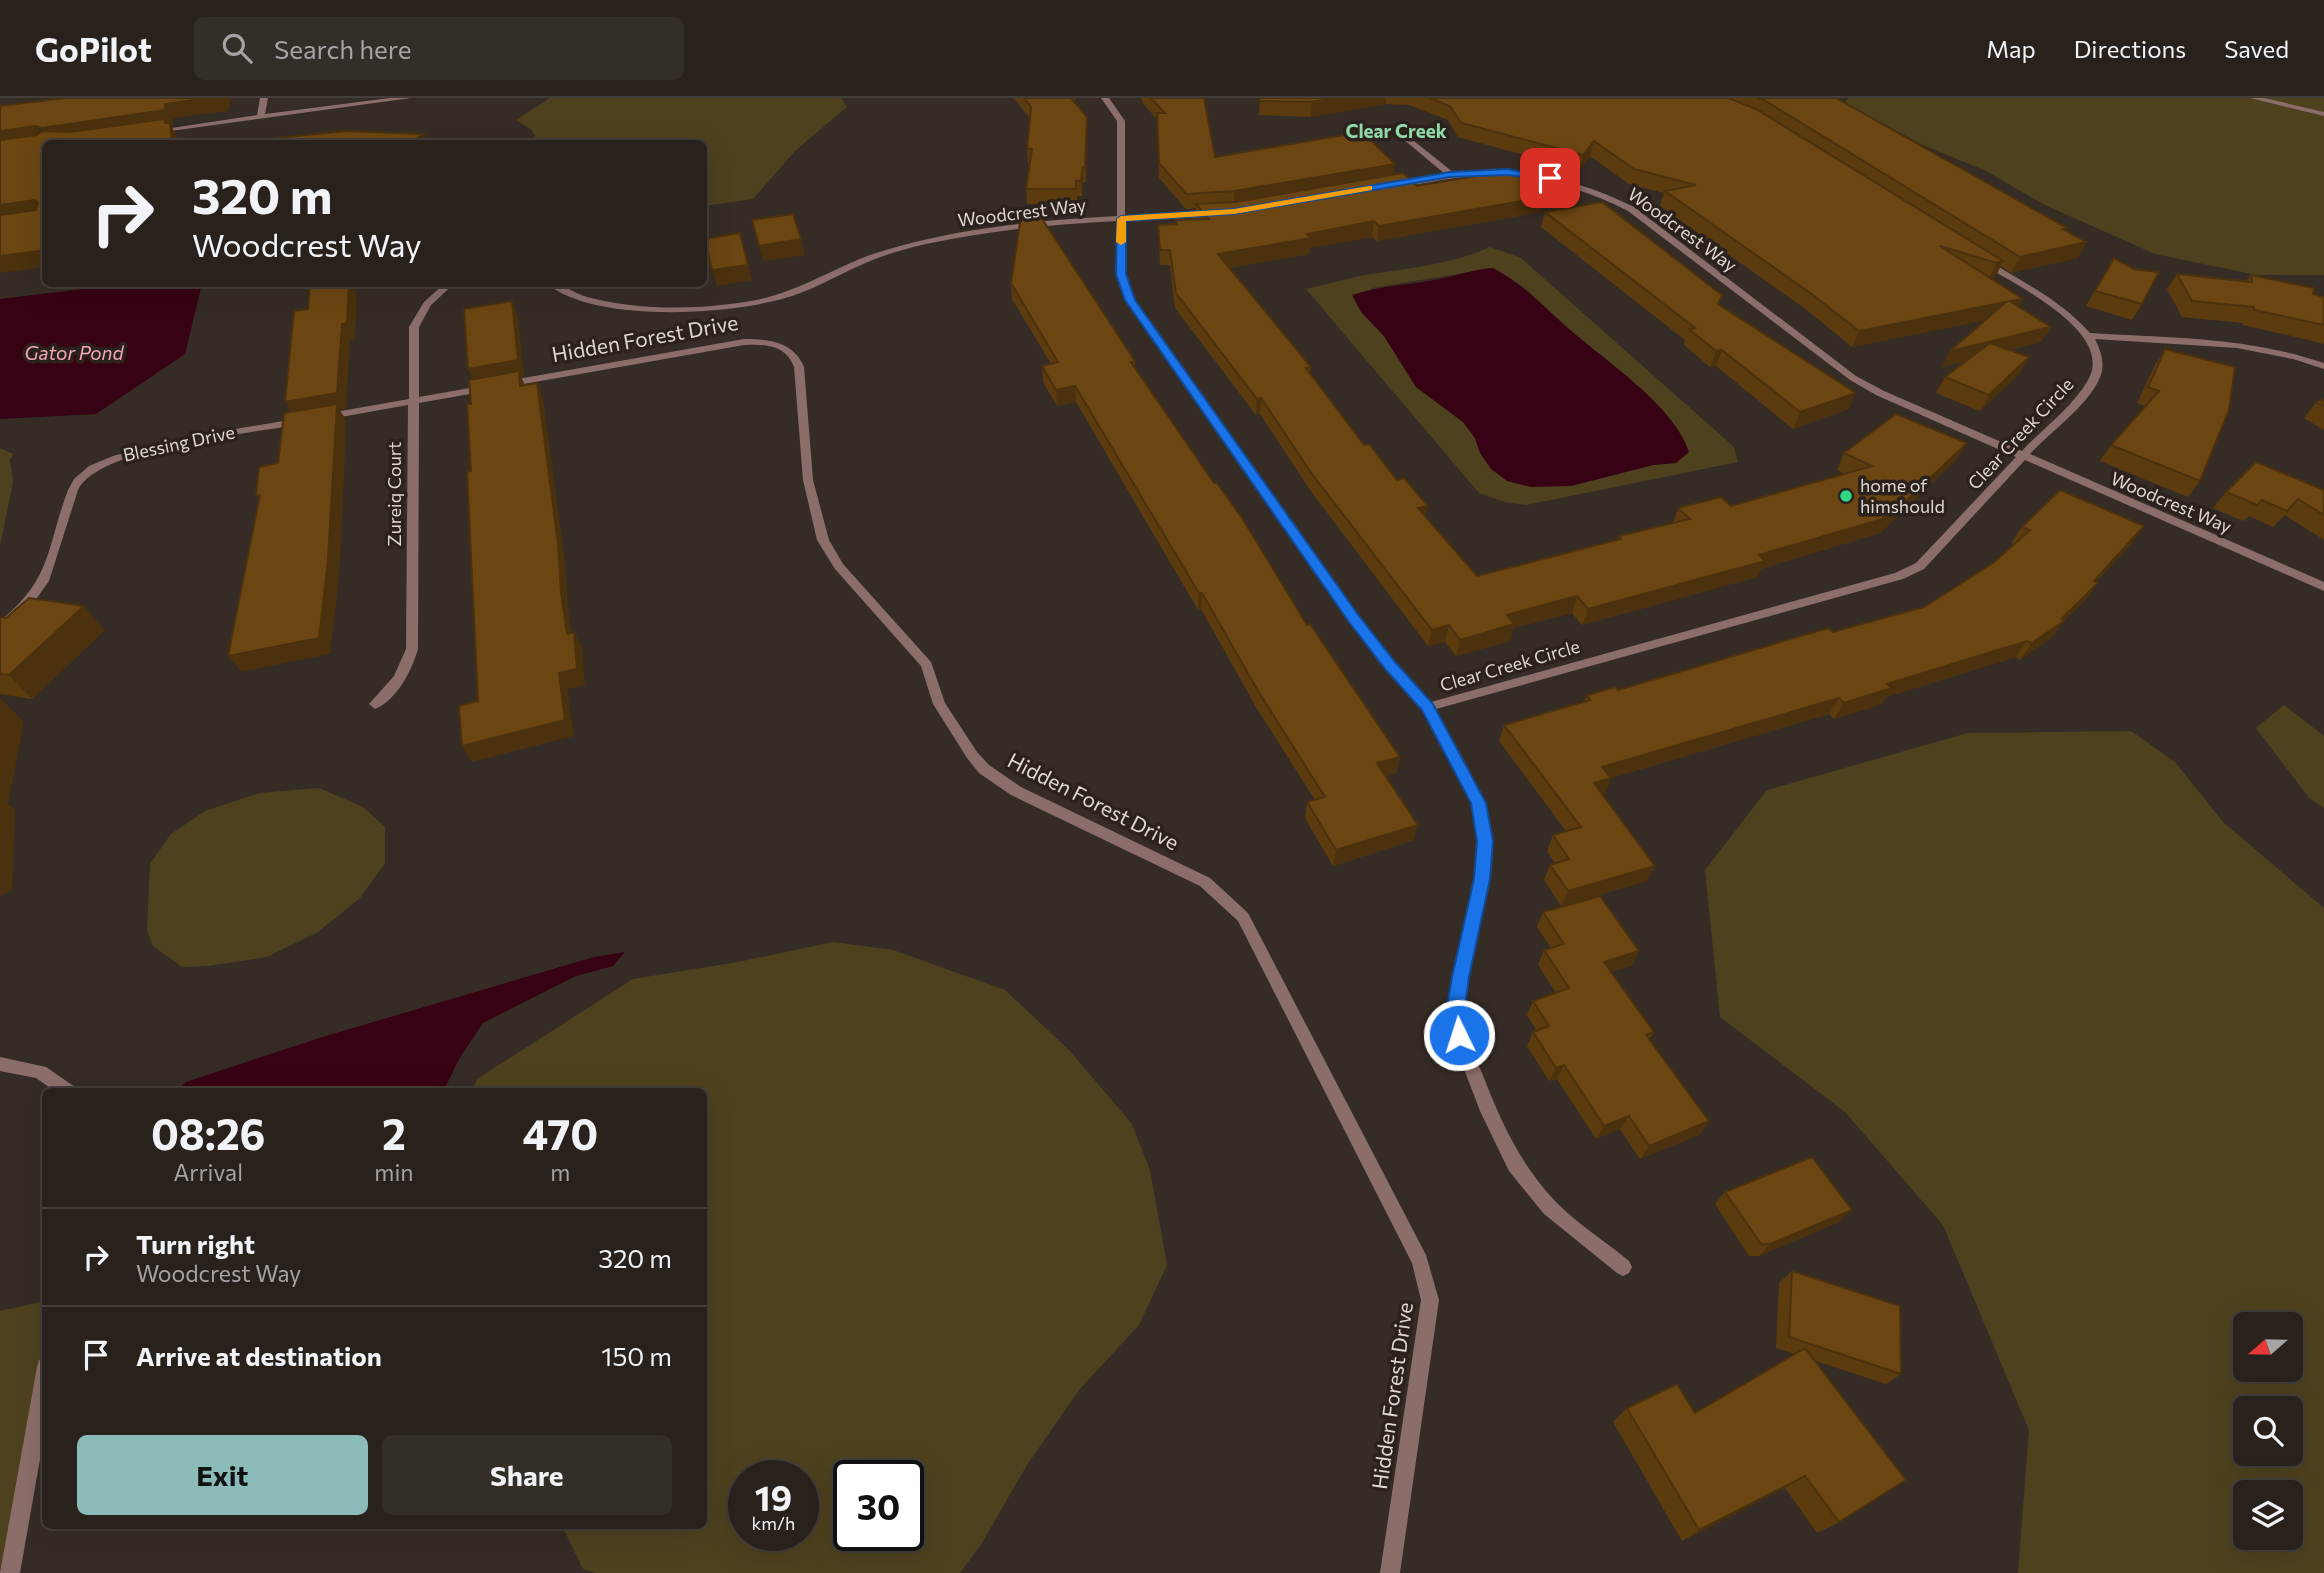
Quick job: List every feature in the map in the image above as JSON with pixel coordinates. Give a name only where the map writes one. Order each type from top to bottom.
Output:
[{"type":"street","points":[[261,117],[264,98]]},
{"type":"street","points":[[153,131],[407,98]]},
{"type":"street","points":[[1105,98],[1118,113],[1121,121],[1121,274],[1130,300],[1354,619],[1391,667],[1428,707],[1478,803],[1485,841],[1482,879],[1460,977],[1455,1013],[1459,1035],[1488,1111],[1515,1165],[1550,1208],[1623,1267]]},
{"type":"street","points":[[2254,98],[2324,114]]},
{"type":"street","points":[[1394,127],[1450,174]]},
{"type":"street","name":"Woodcrest Way","points":[[1382,186],[1450,174],[1507,172],[1550,178],[1614,199],[1631,209],[1853,378],[1880,393],[2324,587]]},
{"type":"street","name":"Woodcrest Way","points":[[558,287],[583,299],[632,307],[663,310],[731,307],[789,295],[872,257],[897,249],[1021,226],[1222,213]]},
{"type":"street","points":[[1973,256],[2053,306],[2088,336],[2216,343],[2291,356],[2324,366]]},
{"type":"street","name":"Zureiq Court","points":[[375,704],[400,678],[412,649],[414,327],[427,304],[446,287]]},
{"type":"street","name":"Clear Creek Circle","points":[[1428,707],[1899,576],[1920,566],[2069,410],[2093,381],[2098,367],[2096,352],[2088,336]]},
{"type":"street","name":"Hidden Forest Drive","points":[[413,401],[744,342],[774,344],[795,356],[800,373],[808,480],[823,540],[831,556],[928,665],[945,717],[984,769],[1033,800],[1205,882],[1242,917],[1420,1261],[1430,1300],[1390,1573]]},
{"type":"street","name":"Blessing Drive","points":[[0,627],[24,608],[41,589],[74,489],[83,476],[100,464],[144,449],[413,401]]},
{"type":"street","points":[[0,1064],[40,1072],[63,1088]]},
{"type":"street","points":[[10,1573],[42,1390]]},
{"type":"shaded area","points":[[550,98],[841,98],[847,107],[796,150],[753,199],[707,206],[707,140],[537,140],[532,130],[516,120]]},
{"type":"shaded area","points":[[1848,98],[2324,98],[2324,275],[2257,275],[2155,254],[2045,205],[1986,171],[1923,145],[1845,103]]},
{"type":"shaded area","points":[[1490,247],[1521,258],[1734,447],[1738,462],[1526,505],[1505,502],[1479,493],[1306,289],[1363,276],[1432,265]],"holes":[[[1493,268],[1525,288],[1566,327],[1633,381],[1676,463],[1653,465],[1571,486],[1480,453],[1475,438],[1463,422],[1416,387],[1384,336],[1361,312],[1372,288]]]},
{"type":"shaded area","points":[[0,448],[13,454],[10,460],[13,482],[0,546]]},
{"type":"shaded area","points":[[2284,705],[2324,736],[2324,808],[2309,798],[2256,728]]},
{"type":"shaded area","points":[[2131,731],[2175,762],[2223,822],[2324,908],[2324,1573],[2018,1573],[2029,1430],[1943,1225],[1845,1112],[1720,1017],[1705,870],[1767,790],[1968,733]]},
{"type":"shaded area","points":[[319,788],[363,807],[385,827],[385,863],[360,898],[318,932],[267,957],[182,967],[153,946],[147,930],[150,864],[171,834],[205,811],[260,793]]},
{"type":"shaded area","points":[[833,942],[893,950],[1005,990],[1069,1050],[1132,1124],[1150,1170],[1167,1265],[1139,1325],[1079,1390],[1027,1465],[982,1543],[960,1573],[596,1573],[583,1569],[563,1529],[707,1529],[707,1088],[474,1088],[477,1079],[633,979],[738,962]]},
{"type":"shaded area","points":[[42,1302],[42,1392],[0,1573],[0,1311]]},
{"type":"water","points":[[1493,268],[1524,289],[1637,385],[1669,417],[1689,452],[1676,463],[1653,465],[1571,486],[1531,487],[1507,481],[1491,469],[1480,453],[1475,438],[1463,422],[1416,387],[1384,336],[1361,312],[1352,295]]},
{"type":"water","name":"Gator Pond","points":[[99,287],[201,287],[185,354],[96,414],[0,419],[0,299]]},
{"type":"water","points":[[625,952],[613,966],[576,976],[483,1023],[459,1059],[445,1088],[180,1088],[186,1082],[319,1038],[594,957]]},
{"type":"building","points":[[65,98],[207,98],[165,104],[165,110],[42,128],[36,126],[0,131],[0,106]]},
{"type":"building","points":[[1024,98],[1071,98],[1087,117],[1085,167],[1081,181],[1076,181],[1076,189],[1026,189],[1032,149],[1027,149],[1031,107]]},
{"type":"building","points":[[1151,98],[1204,98],[1215,157],[1362,132],[1395,164],[1234,191],[1186,194],[1159,163],[1157,113],[1165,113]]},
{"type":"building","points":[[1260,98],[1337,98],[1312,102],[1260,101]]},
{"type":"building","points":[[1430,98],[1728,98],[1756,109],[2003,261],[1997,263],[1940,246],[2023,299],[2010,301],[2051,327],[1950,351],[2006,302],[1859,331],[1813,295],[1665,191],[1696,185],[1634,169],[1594,141],[1583,155],[1461,123],[1450,106]]},
{"type":"building","points":[[1757,98],[1836,98],[2067,228],[2063,229],[2086,242],[2020,257]]},
{"type":"building","points":[[165,119],[165,123],[170,123],[172,140],[42,140],[42,251],[0,256],[0,215],[36,210],[38,203],[35,200],[0,205],[0,140],[37,135],[42,131],[70,132]]},
{"type":"building","points":[[345,131],[424,134],[414,140],[277,138]]},
{"type":"building","points":[[1512,170],[1544,197],[1379,226],[1374,221],[1307,234],[1311,238],[1218,254],[1311,367],[1306,368],[1364,445],[1369,444],[1397,480],[1404,478],[1428,506],[1418,508],[1477,576],[1690,519],[1678,508],[1721,497],[1731,506],[1872,466],[1844,453],[1896,414],[1967,443],[1889,517],[1759,555],[1765,561],[1588,609],[1577,596],[1507,615],[1514,624],[1460,640],[1449,625],[1432,630],[1312,474],[1261,398],[1257,399],[1176,293],[1170,250],[1160,250],[1158,225],[1177,224],[1176,220],[1209,219],[1196,204],[1235,202],[1403,173],[1417,186]]},
{"type":"building","points":[[1602,202],[1722,295],[1718,304],[1856,393],[1800,412],[1722,350],[1716,351],[1689,329],[1695,328],[1545,212]]},
{"type":"building","points":[[793,214],[801,239],[759,246],[752,220]]},
{"type":"building","points":[[1039,214],[1135,361],[1131,362],[1214,483],[1217,483],[1242,518],[1307,625],[1310,624],[1400,757],[1377,763],[1418,825],[1336,850],[1307,802],[1325,797],[1258,691],[1202,593],[1199,593],[1075,386],[1056,390],[1042,366],[1058,362],[1011,283],[1021,216]]},
{"type":"building","points":[[740,233],[748,265],[712,270],[707,239]]},
{"type":"building","points":[[2114,258],[2134,269],[2159,272],[2142,304],[2095,291]]},
{"type":"building","points":[[2177,274],[2252,282],[2251,275],[2314,288],[2313,294],[2324,297],[2324,325],[2254,310],[2254,307],[2192,301]]},
{"type":"building","points":[[310,287],[349,287],[347,323],[342,324],[337,393],[285,402],[294,311],[308,309]]},
{"type":"building","points":[[512,301],[518,360],[468,369],[464,309]]},
{"type":"building","points":[[1990,343],[2029,357],[1989,395],[1945,377]]},
{"type":"building","points":[[2165,349],[2235,367],[2229,410],[2200,481],[2111,445],[2159,391],[2148,387]]},
{"type":"building","points":[[519,371],[520,386],[537,383],[558,544],[561,592],[567,634],[574,632],[577,669],[559,673],[565,720],[462,746],[459,706],[478,701],[467,472],[471,471],[467,404],[471,404],[469,380]]},
{"type":"building","points":[[337,404],[328,560],[319,638],[228,656],[260,495],[256,496],[259,467],[278,463],[284,413]]},
{"type":"building","points":[[2256,462],[2324,490],[2324,515],[2298,499],[2287,511],[2262,500],[2257,505],[2226,492]]},
{"type":"building","points":[[2060,490],[2144,526],[2094,581],[2098,583],[2061,619],[2064,621],[2032,643],[2027,641],[1887,684],[1892,688],[1844,703],[1839,698],[1602,767],[1611,778],[1594,783],[1655,866],[1568,891],[1550,865],[1569,859],[1553,835],[1581,827],[1504,725],[1590,700],[1587,695],[1616,687],[1618,690],[1828,628],[1833,632],[1924,607],[1993,563],[2030,530],[2022,527]]},
{"type":"building","points":[[29,598],[84,606],[9,675],[0,674],[0,617],[6,618]]},
{"type":"building","points":[[1600,896],[1639,951],[1604,962],[1654,1032],[1646,1035],[1709,1121],[1649,1146],[1629,1116],[1604,1126],[1564,1065],[1556,1068],[1533,1032],[1549,1026],[1533,1001],[1569,988],[1544,950],[1564,944],[1543,912]]},
{"type":"building","points":[[1812,1157],[1852,1210],[1770,1244],[1761,1244],[1725,1192]]},
{"type":"building","points":[[1792,1271],[1900,1306],[1901,1374],[1789,1337]]},
{"type":"building","points":[[1805,1348],[1906,1480],[1839,1522],[1805,1476],[1699,1530],[1627,1408],[1677,1384],[1695,1413]]},
{"type":"slow traffic","points":[[1121,242],[1121,219],[1234,212],[1369,188]]},
{"type":"place","name":"home of himshould","points":[[1846,496]]},
{"type":"district","name":"Clear Creek","points":[[1396,131]]},
{"type":"route","points":[[1459,1035],[1455,1013],[1460,977],[1482,879],[1485,841],[1478,803],[1428,707],[1391,667],[1354,619],[1130,300],[1122,284],[1121,219],[1234,212],[1450,174],[1507,172],[1550,178]]}]
